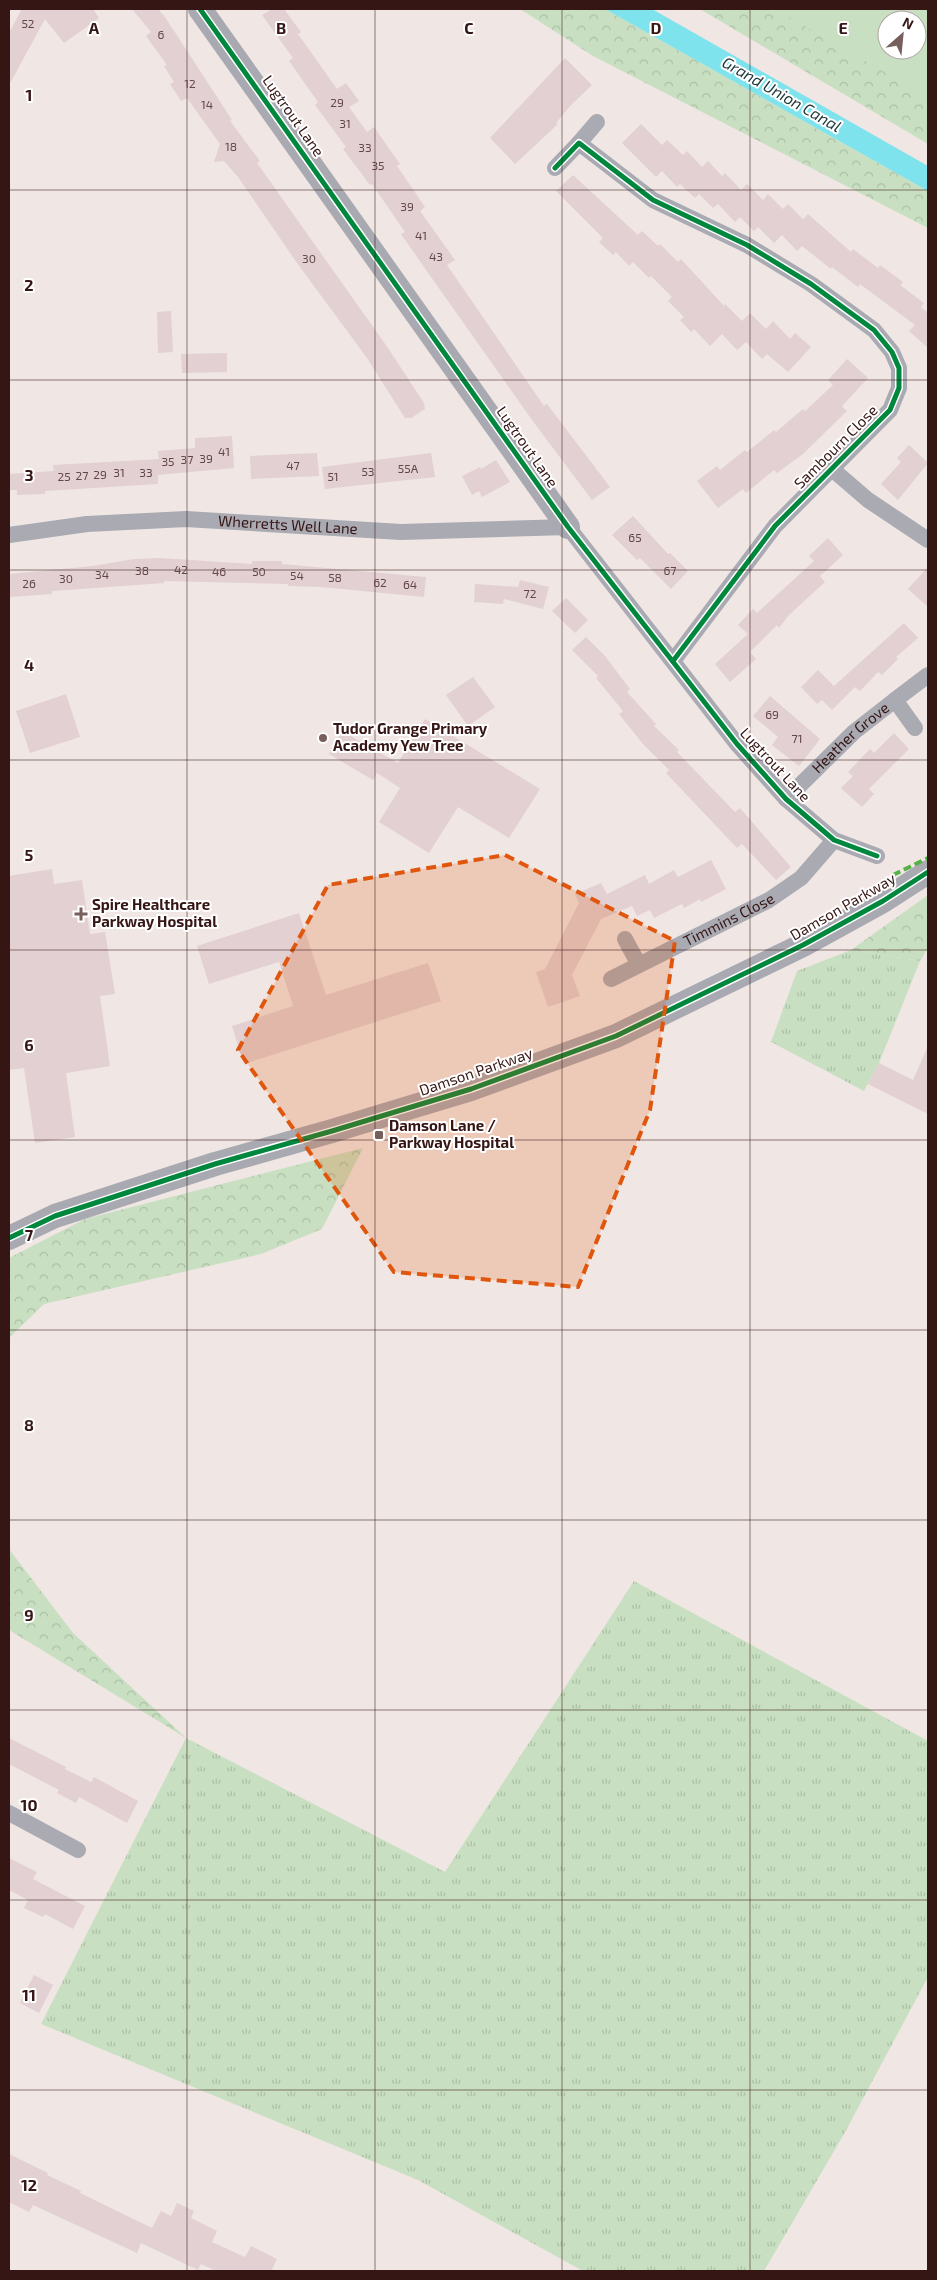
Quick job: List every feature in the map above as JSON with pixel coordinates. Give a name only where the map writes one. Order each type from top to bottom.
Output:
[{"type":"street","name":"Lugtrout Lane","points":[[200,9],[568,527],[737,744],[786,799],[834,840],[877,856]]},
{"type":"street","points":[[556,168],[597,122]]},
{"type":"street","name":"Sambourn Close","points":[[579,143],[653,200],[747,245],[811,284],[874,330],[892,352],[899,368],[899,388],[896,400],[890,410],[775,526],[672,661]]},
{"type":"street","points":[[832,469],[868,500],[928,540]]},
{"type":"street","name":"Wherretts Well Lane","points":[[9,536],[87,524],[186,519],[401,532],[568,527]]},
{"type":"street","name":"Heather Grove","points":[[786,799],[854,732],[928,675]]},
{"type":"street","name":"Heather Grove","points":[[895,700],[915,728]]},
{"type":"street","name":"Timmins Close","points":[[611,979],[769,900],[801,878],[834,840]]},
{"type":"street","name":"Damson Parkway","points":[[9,1238],[55,1216],[215,1164],[332,1132],[471,1089],[616,1036],[803,945],[882,902],[928,872]]},
{"type":"street","points":[[625,939],[639,965]]},
{"type":"street","points":[[9,1813],[78,1850]]},
{"type":"highlighted area","points":[[505,855],[675,941],[650,1110],[578,1287],[394,1272],[238,1050],[328,885]]},
{"type":"green space","points":[[520,9],[605,9],[928,191],[928,228],[593,56]]},
{"type":"green space","points":[[700,9],[844,9],[877,40],[877,60],[927,60],[928,53],[928,144]]},
{"type":"green space","points":[[775,9],[928,9],[928,97]]},
{"type":"green space","points":[[928,895],[928,948],[920,961],[851,950]]},
{"type":"green space","points":[[851,950],[920,961],[879,1063],[864,1091],[771,1042],[797,971]]},
{"type":"green space","points":[[363,1148],[322,1229],[261,1254],[44,1304],[9,1338],[9,1258],[85,1219]]},
{"type":"green space","points":[[9,1549],[73,1633],[186,1738],[9,1630]]},
{"type":"green space","points":[[634,1581],[928,1741],[928,1977],[844,2134],[764,2271],[583,2271],[418,2180],[41,2024],[186,1738],[445,1872]]},
{"type":"water","name":"Grand Union Canal","points":[[605,9],[652,9],[928,166],[928,191]]},
{"type":"building","points":[[22,9],[93,9],[99,18],[64,43],[45,19],[9,85],[9,33]]},
{"type":"building","points":[[132,9],[158,9],[165,17],[232,120],[230,121],[260,161],[257,163],[388,348],[424,403],[425,409],[411,418],[405,418],[367,358],[297,263],[238,177],[224,161],[214,162],[220,144],[187,98],[181,101],[170,84],[174,82],[164,66],[167,65],[146,36],[151,32]]},
{"type":"building","points":[[272,9],[284,9],[301,32],[298,34],[337,89],[346,83],[359,101],[349,107],[367,132],[374,127],[400,164],[397,166],[425,207],[420,211],[455,260],[447,265],[544,406],[547,404],[610,487],[592,500],[532,420],[401,234],[405,232],[372,184],[370,185],[343,149],[346,147],[315,105],[318,102],[289,61],[293,58],[262,15]]},
{"type":"building","points":[[565,58],[592,85],[571,105],[556,123],[558,124],[515,164],[490,138]]},
{"type":"building","points":[[641,124],[662,145],[667,140],[683,155],[687,151],[702,167],[708,161],[722,176],[725,173],[741,190],[747,184],[763,200],[768,194],[783,209],[788,204],[803,219],[808,214],[851,252],[853,249],[878,268],[880,265],[903,282],[900,285],[924,303],[921,307],[928,311],[928,348],[909,331],[915,325],[860,284],[858,287],[832,267],[831,269],[802,246],[797,251],[782,235],[774,243],[758,227],[754,231],[740,217],[735,222],[718,204],[713,208],[699,194],[695,198],[680,184],[677,187],[662,171],[656,177],[622,143]]},
{"type":"building","points":[[573,175],[638,235],[642,231],[658,246],[660,244],[678,262],[681,259],[724,306],[725,304],[742,321],[750,313],[766,329],[773,321],[790,339],[795,333],[811,347],[788,372],[767,354],[762,359],[746,342],[737,350],[722,334],[710,346],[694,329],[691,332],[680,320],[684,317],[668,301],[672,297],[651,276],[649,278],[633,262],[629,266],[616,252],[613,255],[599,242],[603,238],[556,191]]},
{"type":"building","points":[[171,311],[173,352],[158,353],[157,312]]},
{"type":"building","points":[[227,353],[227,372],[182,373],[181,354]]},
{"type":"building","points":[[847,359],[868,378],[842,406],[847,411],[803,454],[777,473],[774,470],[746,493],[743,489],[718,508],[697,481],[717,466],[720,470],[745,450],[747,452],[774,430],[776,432],[803,409],[805,411],[833,385],[828,380]]},
{"type":"building","points":[[232,436],[234,468],[158,475],[158,484],[45,491],[45,494],[17,495],[17,490],[9,490],[9,474],[54,471],[53,465],[159,459],[158,451],[195,448],[195,438]]},
{"type":"building","points":[[909,445],[928,463],[898,500],[881,484],[901,462],[897,458]]},
{"type":"building","points":[[317,453],[319,476],[251,479],[250,456]]},
{"type":"building","points":[[431,453],[435,477],[325,489],[322,467]]},
{"type":"building","points":[[496,460],[510,482],[482,497],[479,491],[472,495],[462,476],[480,467],[481,469]]},
{"type":"building","points":[[633,516],[668,554],[670,553],[688,571],[671,589],[640,558],[637,560],[612,535]]},
{"type":"building","points":[[828,538],[843,555],[820,576],[825,582],[789,615],[779,628],[777,625],[750,652],[756,659],[730,682],[715,664],[748,634],[738,625],[753,609],[757,613],[814,561],[809,556]]},
{"type":"building","points":[[160,558],[252,564],[252,561],[282,561],[282,564],[426,577],[424,597],[321,587],[288,586],[288,584],[164,581],[164,583],[52,591],[52,594],[9,597],[9,574],[93,566],[134,559]]},
{"type":"building","points":[[928,567],[928,607],[908,589]]},
{"type":"building","points":[[520,580],[549,587],[543,609],[504,599],[503,604],[474,602],[475,584],[518,587]]},
{"type":"building","points":[[566,598],[588,620],[575,633],[552,611]]},
{"type":"building","points":[[904,623],[918,638],[896,657],[898,659],[882,675],[878,672],[860,691],[855,687],[832,710],[822,700],[817,704],[801,687],[818,670],[834,686]]},
{"type":"building","points":[[586,637],[605,656],[630,689],[627,692],[656,724],[654,726],[679,750],[677,752],[735,812],[740,808],[791,867],[776,880],[742,844],[737,848],[666,773],[669,770],[643,744],[619,714],[623,711],[596,678],[598,676],[572,650]]},
{"type":"building","points":[[473,677],[495,707],[468,726],[446,695]]},
{"type":"building","points":[[66,694],[80,737],[30,753],[16,711]]},
{"type":"building","points":[[770,696],[820,739],[799,766],[772,745],[778,737],[753,716]]},
{"type":"building","points":[[425,719],[540,789],[509,838],[458,807],[429,853],[379,822],[400,788],[377,773],[373,780],[329,754],[342,731],[398,763]]},
{"type":"building","points":[[894,733],[909,749],[869,789],[874,794],[862,807],[841,788],[853,776],[848,772],[870,749],[874,753]]},
{"type":"building","points":[[711,860],[726,889],[701,902],[700,899],[684,908],[682,904],[654,918],[650,910],[637,916],[632,906],[601,919],[572,975],[580,996],[548,1007],[536,972],[545,969],[579,903],[575,894],[601,883],[607,894],[645,875],[649,884],[674,870],[678,877]]},
{"type":"building","points":[[52,869],[54,884],[82,880],[90,934],[105,932],[115,994],[100,996],[110,1066],[66,1073],[75,1137],[35,1143],[24,1068],[9,1070],[9,876]]},
{"type":"building","points":[[299,913],[326,995],[428,963],[441,1001],[244,1064],[232,1026],[293,1006],[279,962],[209,984],[197,946]]},
{"type":"building","points":[[928,1046],[928,1114],[868,1084],[879,1063],[913,1080]]},
{"type":"building","points":[[9,1738],[91,1782],[94,1777],[138,1801],[127,1823],[79,1797],[76,1803],[57,1793],[59,1790],[9,1764]]},
{"type":"building","points":[[9,1858],[37,1872],[33,1879],[85,1906],[73,1929],[45,1914],[43,1917],[24,1908],[28,1900],[9,1890]]},
{"type":"building","points":[[34,1975],[53,1985],[39,2013],[20,2003]]},
{"type":"building","points":[[9,2154],[81,2191],[80,2193],[152,2228],[161,2211],[171,2216],[177,2203],[194,2211],[191,2218],[217,2231],[212,2242],[245,2257],[251,2246],[277,2259],[272,2269],[276,2271],[216,2271],[201,2264],[198,2270],[141,2243],[137,2253],[33,2205],[29,2212],[9,2202]]},
{"type":"marked path","points":[[893,875],[928,858]]},
{"type":"cycle path","points":[[200,9],[568,527],[737,744],[786,799],[834,840],[877,856]]},
{"type":"cycle path","points":[[555,168],[579,143],[653,200],[747,245],[811,284],[874,330],[892,352],[899,368],[899,388],[890,410],[775,526],[673,661]]},
{"type":"cycle path","points":[[9,1238],[55,1216],[215,1164],[471,1089],[616,1036],[803,945],[883,901],[928,872]]},
{"type":"place","name":"Tudor Grange Primary Academy Yew Tree","points":[[323,738]]},
{"type":"place","name":"Spire Healthcare Parkway Hospital","points":[[81,914]]},
{"type":"place","name":"Damson Lane / Parkway Hospital","points":[[379,1135]]}]
